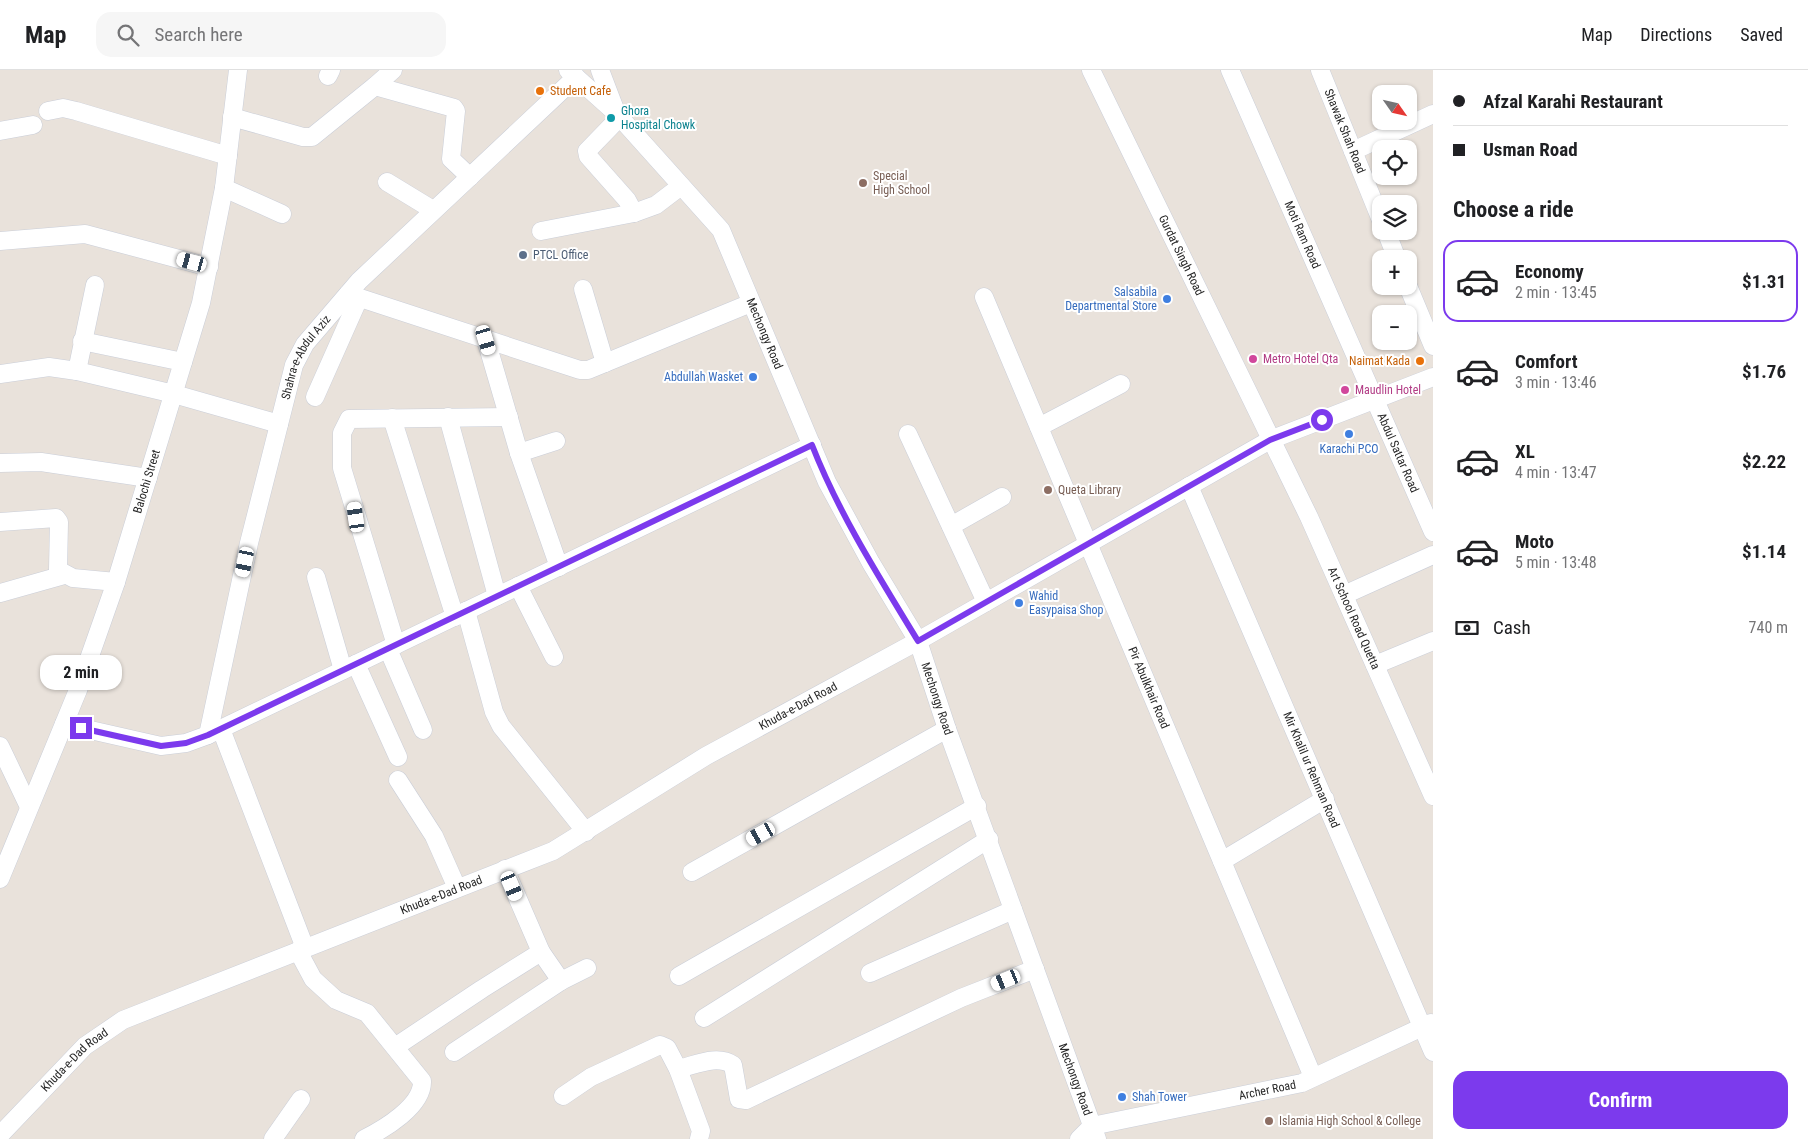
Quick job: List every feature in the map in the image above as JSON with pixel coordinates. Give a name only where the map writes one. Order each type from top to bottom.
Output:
[{"type":"street","name":"Balochi Street","points":[[0,879],[64,724],[116,582],[174,394],[210,267],[224,188],[238,70]]},
{"type":"street","points":[[232,117],[312,138],[394,70]]},
{"type":"street","points":[[600,70],[618,115],[587,152],[588,156],[622,194],[634,213]]},
{"type":"street","name":"Gurdat Singh Road","points":[[1091,70],[1270,440]]},
{"type":"street","name":"Moti Ram Road","points":[[1230,70],[1374,400]]},
{"type":"street","name":"Shawak Shah Road","points":[[1320,70],[1372,198]]},
{"type":"street","name":"Mechongy Road","points":[[572,74],[618,115],[721,230],[827,482],[871,563],[918,641],[947,729],[977,806],[1094,1132]]},
{"type":"street","name":"Shahra-e-Abdul Aziz","points":[[215,732],[249,543],[294,365],[305,344],[354,296],[433,210],[470,177],[572,74]]},
{"type":"street","points":[[375,86],[454,108],[456,111],[451,159],[470,177]]},
{"type":"street","points":[[48,111],[63,108],[76,111],[228,156]]},
{"type":"street","points":[[1353,152],[1433,114]]},
{"type":"street","points":[[0,131],[33,125]]},
{"type":"street","points":[[387,182],[433,210]]},
{"type":"street","points":[[541,231],[634,213],[656,205],[681,186]]},
{"type":"street","points":[[224,188],[282,214]]},
{"type":"street","points":[[0,241],[85,234],[210,267]]},
{"type":"street","points":[[77,371],[82,341],[96,285]]},
{"type":"street","points":[[583,289],[606,363]]},
{"type":"street","points":[[1412,295],[1433,346]]},
{"type":"street","points":[[315,397],[354,296],[580,370],[588,370],[606,363],[751,303]]},
{"type":"street","name":"Pir Abulkhair Road","points":[[984,297],[1313,1078]]},
{"type":"street","points":[[486,340],[519,453],[559,566]]},
{"type":"street","points":[[82,341],[183,362]]},
{"type":"street","points":[[0,374],[49,367],[77,371],[174,394],[279,424]]},
{"type":"street","name":"Khuda-e-Dad Road","points":[[0,1135],[85,1046],[123,1020],[505,869],[554,852],[706,756],[918,641],[1270,440],[1433,377]]},
{"type":"street","points":[[1039,428],[1120,384]]},
{"type":"street","name":"Abdul Sattar Road","points":[[1374,400],[1433,532]]},
{"type":"street","points":[[448,417],[497,596]]},
{"type":"street","points":[[423,730],[392,647],[342,468],[342,432],[349,419],[509,417]]},
{"type":"street","points":[[392,418],[494,712],[501,726],[586,832]]},
{"type":"street","points":[[908,434],[986,602]]},
{"type":"street","name":"Art School Road Quetta","points":[[1270,440],[1309,517],[1433,796]]},
{"type":"street","points":[[519,453],[556,441]]},
{"type":"street","points":[[64,724],[161,746],[186,743],[215,732],[812,445]]},
{"type":"street","points":[[0,463],[41,462],[148,478]]},
{"type":"street","name":"Mir Khalil ur Rehman Road","points":[[1189,486],[1325,799],[1428,1025],[1433,1052]]},
{"type":"street","points":[[951,526],[1002,497]]},
{"type":"street","points":[[0,522],[56,518],[59,522],[58,570],[64,575],[73,578],[116,582]]},
{"type":"street","points":[[1344,595],[1433,555]]},
{"type":"street","points":[[0,593],[64,575]]},
{"type":"street","points":[[316,577],[350,667],[398,757]]},
{"type":"street","points":[[518,586],[554,657]]},
{"type":"street","points":[[1375,665],[1433,641]]},
{"type":"street","points":[[692,872],[947,729]]},
{"type":"street","points":[[215,732],[313,979],[336,1000],[367,1012],[422,1081],[423,1090],[417,1102],[375,1134],[364,1139]]},
{"type":"street","points":[[0,746],[29,807]]},
{"type":"street","points":[[398,780],[434,836],[457,888]]},
{"type":"street","points":[[1222,861],[1325,799]]},
{"type":"street","points":[[679,976],[977,806]]},
{"type":"street","points":[[0,835],[18,834]]},
{"type":"street","points":[[704,1018],[989,839]]},
{"type":"street","points":[[505,869],[541,952],[561,981]]},
{"type":"street","points":[[870,973],[1013,910]]},
{"type":"street","points":[[395,1047],[482,988],[541,952]]},
{"type":"street","points":[[454,1052],[561,981],[587,968]]},
{"type":"street","points":[[678,1069],[719,1059],[726,1060],[734,1065],[739,1099],[746,1100],[961,998],[1036,968]]},
{"type":"street","name":"Archer Road","points":[[1094,1132],[1302,1083],[1428,1025]]},
{"type":"street","points":[[563,1096],[591,1077],[660,1045],[667,1048],[678,1069],[701,1131],[699,1139]]},
{"type":"street","points":[[273,1139],[301,1099]]},
{"type":"street","points":[[1079,1139],[1094,1132]]},
{"type":"place","name":"Student Cafe","points":[[540,91]]},
{"type":"place","name":"Ghora Hospital Chowk","points":[[611,118]]},
{"type":"place","name":"Special High School","points":[[863,183]]},
{"type":"place","name":"PTCL Office","points":[[523,255]]},
{"type":"place","name":"Salsabila Departmental Store","points":[[1167,299]]},
{"type":"place","name":"Metro Hotel Qta","points":[[1253,359]]},
{"type":"place","name":"Naimat Kada","points":[[1420,361]]},
{"type":"place","name":"Abdullah Wasket","points":[[753,377]]},
{"type":"place","name":"Maudlin Hotel","points":[[1345,390]]},
{"type":"place","name":"Karachi PCO","points":[[1349,434]]},
{"type":"place","name":"Queta Library","points":[[1048,490]]},
{"type":"place","name":"Wahid Easypaisa Shop","points":[[1019,603]]},
{"type":"place","name":"Shah Tower","points":[[1122,1097]]},
{"type":"place","name":"Islamia High School & College","points":[[1269,1121]]},
{"type":"route","points":[[81,728],[161,746],[186,743],[208,735],[812,445],[827,482],[871,563],[918,641],[1270,440],[1322,420]]}]
